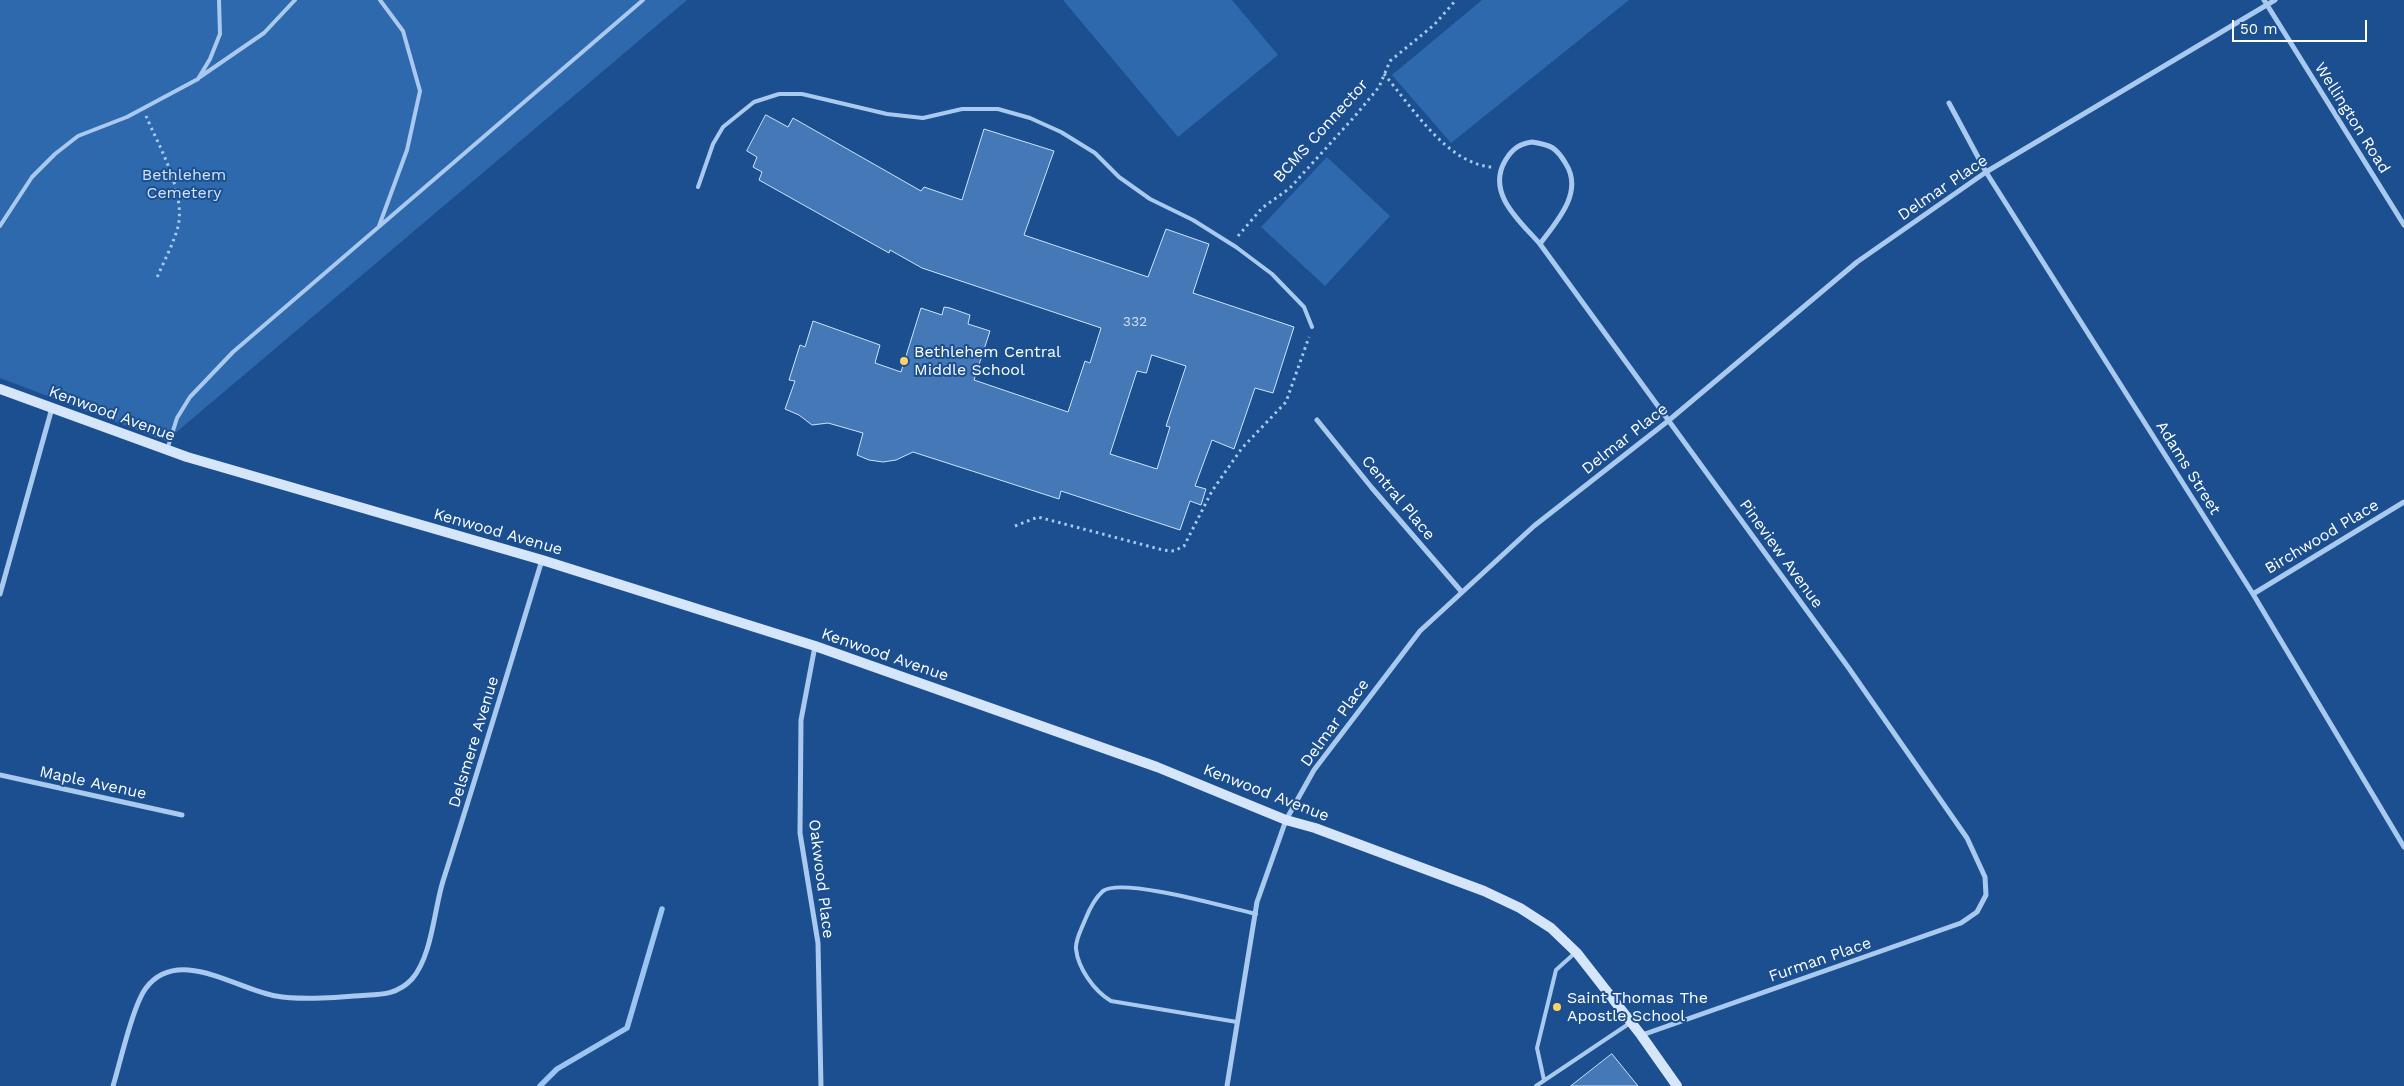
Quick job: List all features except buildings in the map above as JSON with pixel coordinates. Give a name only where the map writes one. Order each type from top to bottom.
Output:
[{"type":"street","name":"Delmar Place","points":[[1227,1086],[1258,902],[1286,820],[1314,770],[1420,631],[1461,591],[1534,526],[1668,421],[1856,262],[1986,172],[2265,2],[2275,0]]},
{"type":"street","name":"Wellington Road","points":[[2265,2],[2404,225]]},
{"type":"street","name":"Adams Street","points":[[1949,103],[1986,172],[2253,594],[2404,847]]},
{"type":"street","points":[[1501,168],[1519,144],[1532,142],[1555,148],[1569,168],[1572,185],[1567,204],[1540,244]]},
{"type":"street","name":"Pineview Avenue","points":[[1501,168],[1501,195],[1508,206],[1540,244],[1848,667],[1967,838],[1985,877],[1987,886]]},
{"type":"street","name":"Kenwood Avenue","points":[[0,389],[167,450],[542,560],[815,646],[1157,767],[1286,820],[1315,828],[1484,891],[1552,928],[1576,952],[1641,1035],[1677,1086]]},
{"type":"street","points":[[0,594],[52,408]]},
{"type":"street","name":"Central Place","points":[[1317,420],[1372,488],[1461,591]]},
{"type":"street","name":"Birchwood Place","points":[[2253,594],[2404,502]]},
{"type":"street","name":"Delsmere Avenue","points":[[113,1086],[139,1002],[146,988],[166,971],[182,968],[207,973],[254,991],[278,997],[344,997],[396,992],[412,979],[423,961],[442,884],[542,560]]},
{"type":"street","name":"Oakwood Place","points":[[815,646],[801,720],[800,833],[818,943],[821,1086]]},
{"type":"street","name":"Maple Avenue","points":[[0,775],[182,815]]},
{"type":"street","name":"Furman Place","points":[[1641,1035],[1961,923],[1977,912],[1986,895],[1987,886]]},
{"type":"lane","points":[[198,79],[210,60],[220,34],[219,0]]},
{"type":"lane","points":[[0,226],[32,177],[78,136],[143,109],[198,79],[264,32],[295,0]]},
{"type":"lane","points":[[378,228],[407,150],[420,90],[403,31],[380,0]]},
{"type":"lane","points":[[167,450],[177,418],[190,397],[233,352],[643,0]]},
{"type":"lane","points":[[698,187],[713,144],[723,127],[754,102],[778,94],[802,94],[887,114],[923,118],[962,109],[998,109],[1030,118],[1061,132],[1095,153],[1119,177],[1150,199],[1193,220],[1231,244],[1272,274],[1304,306],[1312,328]]},
{"type":"lane","points":[[1238,1022],[1111,1001],[1102,996],[1087,980],[1076,948],[1090,909],[1104,891],[1116,886],[1147,890],[1256,914]]},
{"type":"lane","points":[[1544,1080],[1537,1048],[1556,970],[1576,952]]},
{"type":"lane","points":[[1536,1086],[1631,1022]]},
{"type":"path","name":"BCMS Connector","points":[[1231,244],[1262,208],[1290,188],[1309,168],[1379,87],[1390,61],[1434,25],[1456,0]]},
{"type":"path","points":[[1384,74],[1454,153],[1480,166],[1501,168]]},
{"type":"path","points":[[143,109],[172,179],[180,209],[178,229],[156,280]]},
{"type":"path","points":[[1015,526],[1038,516],[1163,550],[1174,551],[1184,546],[1212,491],[1242,448],[1286,402],[1312,328]]},
{"type":"green space","name":"Bethlehem Cemetery","points":[[0,0],[687,0],[166,441],[0,378]]},
{"type":"green space","points":[[1063,0],[1232,0],[1278,55],[1178,137]]},
{"type":"green space","points":[[1482,0],[1629,0],[1451,143],[1392,75]]},
{"type":"green space","points":[[1327,157],[1390,216],[1325,286],[1261,227]]},
{"type":"waterway","points":[[540,1086],[557,1069],[627,1028],[662,909]]},
{"type":"place","name":"Bethlehem Central Middle School","points":[[904,361]]},
{"type":"place","name":"Saint Thomas The Apostle School","points":[[1557,1007]]}]
